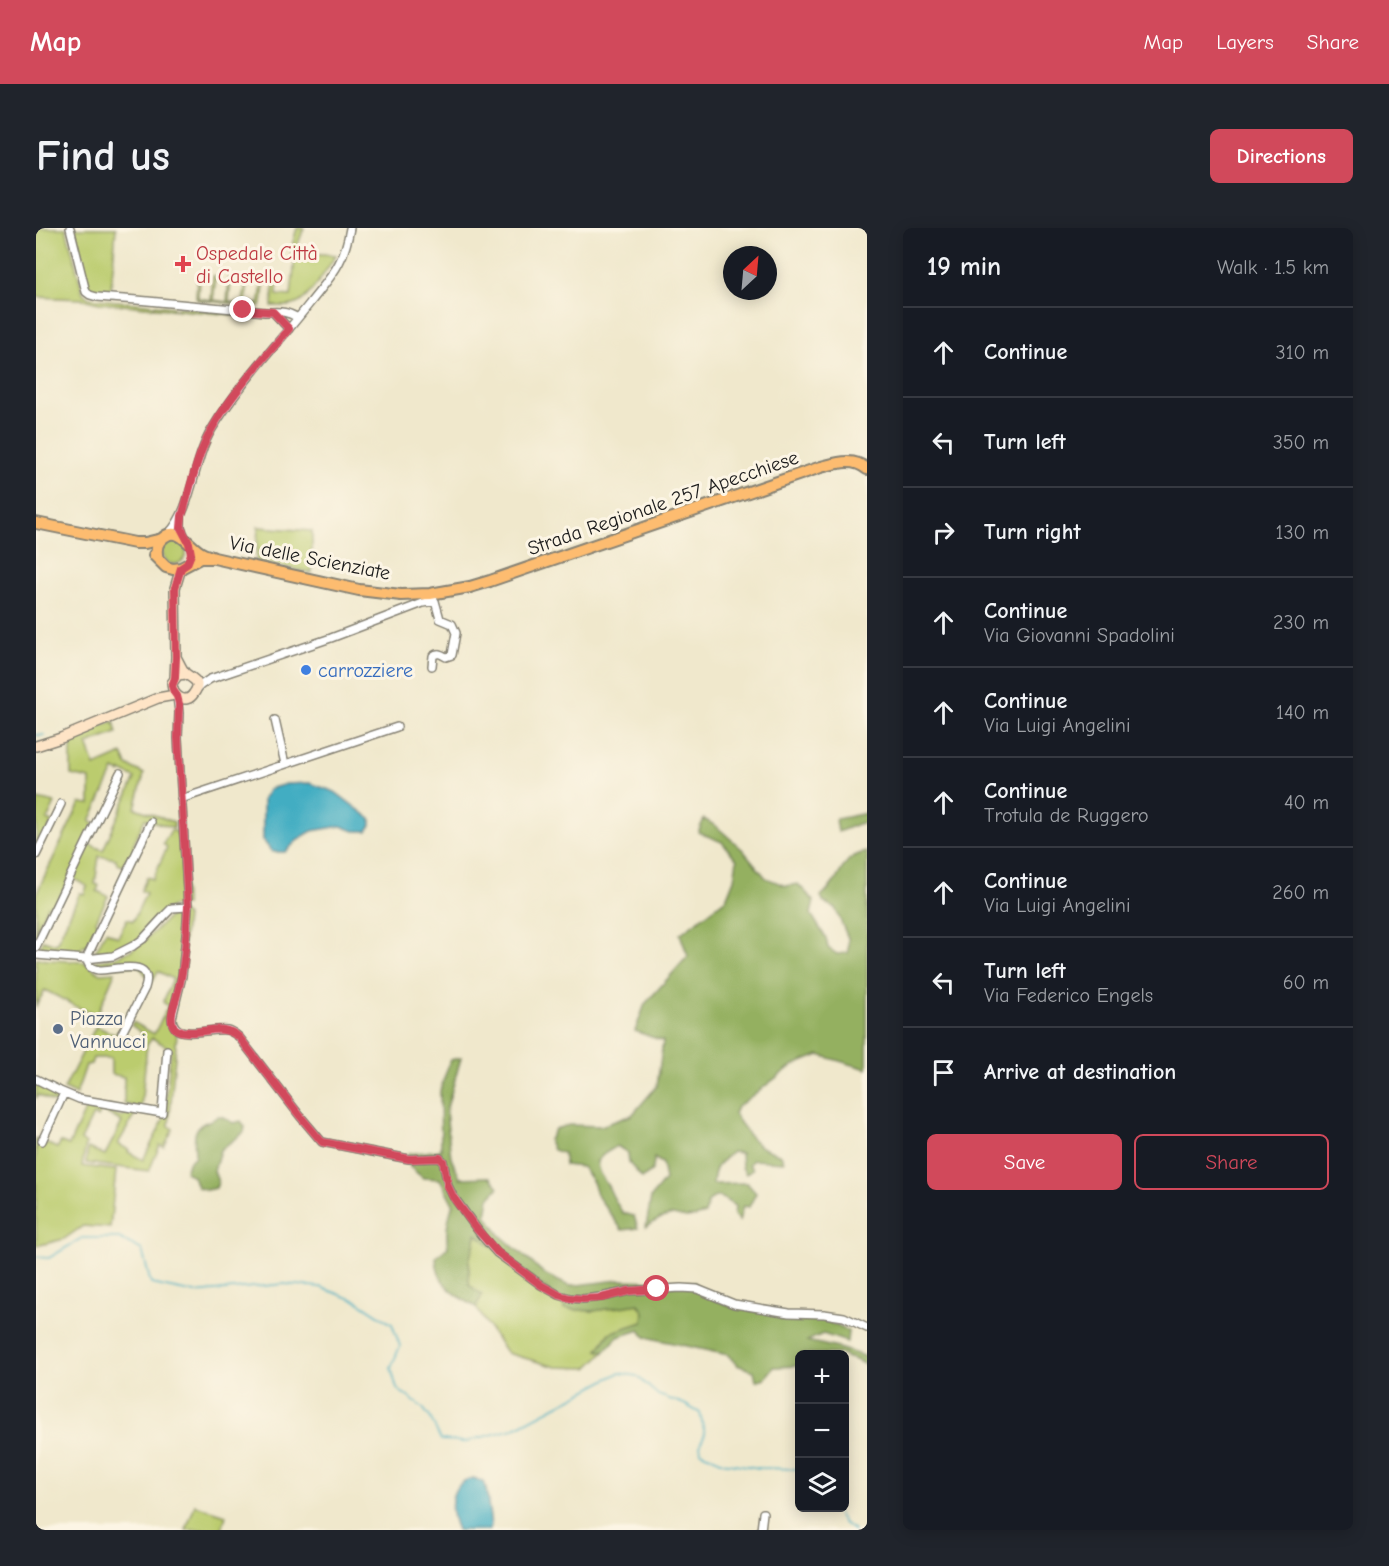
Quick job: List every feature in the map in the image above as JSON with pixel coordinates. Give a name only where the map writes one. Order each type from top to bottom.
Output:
[{"type":"main road","name":"Strada Regionale 257 Apecchiese","points":[[470,587],[821,467],[849,460],[867,469]]},
{"type":"main road","points":[[36,523],[135,543],[145,543],[177,534],[188,541],[191,554],[175,588],[176,657],[172,689],[180,696]]},
{"type":"main road","points":[[164,537],[157,548],[175,588]]},
{"type":"main road","name":"Via delle Scienziate","points":[[188,541],[200,552],[214,558],[359,590],[430,594],[470,587]]},
{"type":"main road","points":[[135,543],[146,548],[162,563],[173,569],[184,566]]},
{"type":"main road","name":"Via delle Scienziate","points":[[184,566],[200,558],[214,558]]},
{"type":"main road","points":[[36,746],[158,698],[194,694],[196,683],[176,657]]},
{"type":"main road","points":[[158,698],[182,674],[189,676]]},
{"type":"street","points":[[70,228],[86,292],[90,296],[288,312],[298,318]]},
{"type":"street","points":[[188,541],[181,528],[182,516],[203,447],[210,432],[254,370],[332,274],[345,249],[350,228]]},
{"type":"street","points":[[273,312],[289,329]]},
{"type":"street","points":[[164,537],[182,516]]},
{"type":"street","points":[[196,690],[210,679],[331,638],[423,603],[435,602],[440,618],[452,624],[456,633],[452,655],[446,657],[436,654],[433,656],[432,666]]},
{"type":"street","points":[[189,676],[210,679]]},
{"type":"street","points":[[180,696],[178,738],[188,907],[182,976],[172,1018],[172,1025],[175,1029],[181,1032],[225,1029],[232,1031],[322,1142],[400,1158],[440,1158],[443,1161],[448,1186],[453,1197],[476,1228],[497,1252],[541,1285],[559,1295],[583,1299],[601,1298],[629,1291],[697,1289],[734,1304],[844,1317],[867,1328]]},
{"type":"street","points":[[275,720],[285,764]]},
{"type":"street","points":[[181,799],[397,727]]},
{"type":"street","points":[[36,947],[120,773]]},
{"type":"street","points":[[36,855],[61,804]]},
{"type":"street","points":[[86,959],[151,822]]},
{"type":"street","points":[[36,955],[86,959],[121,953],[143,939],[172,908],[188,907]]},
{"type":"street","points":[[86,959],[90,967],[99,970],[127,966],[140,969],[146,974],[145,988],[122,1033]]},
{"type":"street","points":[[36,1079],[79,1099],[162,1113],[167,1050]]},
{"type":"street","points":[[42,1141],[64,1093]]},
{"type":"street","points":[[761,1530],[763,1513]]},
{"type":"green space","points":[[36,228],[66,228],[83,293],[89,298],[173,307],[173,309],[178,307],[270,316],[269,318],[99,303],[82,299],[36,297]]},
{"type":"green space","points":[[74,228],[116,228],[111,290],[93,291],[89,287]]},
{"type":"green space","points":[[297,228],[304,228],[295,252],[336,255],[318,282],[301,301],[290,306],[272,306],[274,281],[278,281],[277,295],[291,296],[295,258],[291,257]]},
{"type":"green space","points":[[200,275],[204,278],[199,279],[198,298],[211,300],[213,276],[216,276],[213,300],[227,302],[229,277],[231,277],[229,302],[243,303],[246,279],[248,279],[246,303],[259,304],[262,284],[259,280],[262,280],[264,285],[262,305],[198,300],[196,297],[197,277]]},
{"type":"green space","points":[[258,527],[312,531],[312,573],[256,561]]},
{"type":"green space","points":[[174,540],[179,541],[185,547],[185,557],[179,563],[174,564],[169,563],[163,557],[162,552],[163,547],[169,541]]},
{"type":"green space","points":[[114,721],[117,733],[87,744],[95,766],[122,754],[127,765],[144,774],[135,808],[174,822],[174,828],[145,819],[133,845],[139,848],[133,860],[126,858],[123,866],[117,864],[116,859],[99,856],[95,884],[99,885],[97,891],[108,896],[96,921],[102,925],[90,949],[86,948],[86,945],[82,946],[81,954],[39,951],[43,940],[56,944],[80,893],[84,894],[87,886],[70,877],[54,908],[48,906],[37,929],[43,932],[36,947],[36,894],[80,803],[90,804],[90,779],[71,775],[71,738]],"holes":[[[114,770],[120,773],[121,771],[135,778],[103,850],[86,843],[95,824],[90,821]]]},
{"type":"green space","points":[[37,799],[55,803],[47,820],[52,822],[41,845],[36,844]]},
{"type":"green space","points":[[867,813],[867,822],[838,832],[836,819]]},
{"type":"green space","points":[[704,819],[716,826],[743,850],[766,878],[786,886],[798,884],[814,901],[811,914],[826,938],[828,948],[837,954],[848,953],[848,938],[835,908],[823,902],[821,896],[832,885],[851,858],[867,852],[867,1069],[819,1055],[792,1066],[737,1107],[734,1114],[750,1137],[761,1147],[781,1155],[784,1162],[753,1160],[749,1164],[753,1169],[746,1174],[742,1167],[741,1153],[732,1152],[718,1165],[713,1184],[747,1183],[756,1193],[749,1207],[743,1206],[739,1221],[734,1215],[735,1206],[719,1196],[710,1200],[705,1214],[686,1218],[673,1215],[661,1218],[646,1227],[651,1197],[665,1180],[662,1163],[654,1158],[652,1170],[642,1178],[629,1163],[628,1153],[617,1146],[604,1154],[597,1161],[600,1173],[623,1213],[634,1216],[638,1228],[622,1230],[598,1197],[593,1182],[582,1167],[565,1165],[563,1153],[553,1150],[549,1140],[555,1129],[569,1125],[601,1126],[632,1115],[657,1086],[663,1041],[635,1031],[645,1004],[688,956],[680,934],[726,899],[734,879],[737,860],[722,842],[698,832]]},
{"type":"green space","points":[[171,830],[182,834],[185,905],[172,906],[142,938],[107,956],[93,956],[106,931],[118,937],[127,919],[133,921],[146,893],[141,891],[147,877],[153,879],[167,847],[163,844]]},
{"type":"green space","points":[[179,911],[186,916],[181,971],[169,1025],[177,1033],[169,1126],[173,1129],[164,1147],[160,1145],[149,1171],[86,1163],[88,1148],[105,1155],[122,1122],[106,1113],[109,1106],[113,1107],[111,1113],[123,1117],[127,1110],[137,1111],[118,1144],[143,1160],[164,1119],[171,1051],[152,1038],[147,1045],[141,1108],[124,1104],[124,1077],[111,1074],[111,1058],[93,1058],[91,1064],[86,1065],[76,1095],[64,1089],[96,1026],[115,1035],[118,1031],[138,1041],[142,1033],[131,1025],[133,1022],[154,1034],[168,1006],[163,1002],[173,979],[158,971],[153,980],[149,979],[139,966],[99,967],[94,966],[92,962],[129,952],[147,939],[174,912]]},
{"type":"green space","points":[[36,959],[84,962],[99,973],[115,972],[97,1014],[79,1008],[45,990],[36,1006]]},
{"type":"green space","points":[[461,1058],[446,1111],[451,1158],[460,1178],[490,1177],[499,1187],[489,1198],[486,1215],[500,1235],[546,1275],[569,1286],[619,1280],[694,1282],[703,1295],[736,1308],[824,1320],[848,1331],[847,1342],[823,1334],[807,1341],[845,1350],[795,1350],[795,1366],[774,1367],[765,1378],[756,1381],[754,1371],[737,1365],[728,1355],[645,1337],[640,1330],[618,1337],[604,1352],[598,1350],[610,1333],[643,1322],[644,1312],[639,1304],[593,1311],[564,1309],[563,1302],[476,1234],[469,1260],[469,1285],[482,1295],[476,1307],[454,1293],[439,1275],[436,1257],[448,1247],[448,1225],[453,1204],[440,1179],[423,1178],[410,1167],[407,1154],[441,1150],[440,1091],[450,1060]]},
{"type":"green space","points":[[36,1082],[63,1096],[59,1105],[39,1095],[36,1098]]},
{"type":"green space","points":[[87,1106],[98,1107],[101,1111],[98,1117],[93,1115],[81,1140],[86,1144],[82,1166],[116,1170],[110,1228],[83,1226],[64,1239],[36,1246],[36,1139],[57,1148],[61,1142],[69,1145]]},
{"type":"green space","points":[[218,1116],[233,1123],[241,1121],[245,1127],[244,1132],[220,1150],[214,1171],[218,1182],[216,1188],[206,1190],[197,1187],[193,1176],[185,1172],[188,1163],[195,1156],[197,1129]]},
{"type":"green space","points":[[476,1234],[563,1302],[564,1309],[593,1311],[638,1304],[644,1312],[643,1322],[610,1333],[598,1350],[604,1352],[588,1368],[556,1367],[507,1353],[476,1307],[482,1295],[469,1285],[469,1260]]},
{"type":"green space","points":[[849,1351],[867,1358],[867,1366],[849,1358]]},
{"type":"green space","points":[[195,1505],[226,1515],[222,1530],[186,1530]]},
{"type":"water","points":[[310,783],[335,792],[371,819],[371,825],[367,831],[354,831],[341,826],[312,831],[300,838],[285,852],[272,852],[263,840],[263,799],[269,789],[286,784]]},
{"type":"water","points":[[474,1478],[483,1482],[486,1488],[490,1530],[457,1530],[452,1514],[452,1498],[459,1485]]},
{"type":"waterway","points":[[36,735],[44,735]]},
{"type":"waterway","points":[[36,1257],[49,1258],[82,1238],[119,1238],[142,1250],[151,1284],[195,1293],[284,1284],[320,1287],[357,1301],[392,1324],[400,1346],[391,1368],[397,1389],[422,1407],[430,1417],[441,1440],[464,1442],[513,1429],[619,1373],[637,1376],[658,1395],[684,1404],[700,1413],[705,1434],[700,1444],[701,1452],[723,1462],[759,1468],[795,1469]]},
{"type":"waterway","points":[[837,1512],[843,1523],[854,1530]]},
{"type":"place","name":"Ospedale Città di Castello","points":[[183,264]]},
{"type":"place","name":"carrozziere","points":[[306,670]]},
{"type":"place","name":"Piazza Vannucci","points":[[58,1029]]},
{"type":"route","points":[[243,310],[273,312],[289,329],[254,370],[210,432],[203,447],[182,516],[181,528],[191,548],[191,554],[187,564],[181,568],[175,588],[176,657],[172,689],[179,704],[178,738],[188,907],[182,976],[173,1009],[172,1025],[181,1032],[225,1029],[232,1031],[322,1142],[409,1159],[440,1158],[443,1161],[448,1186],[453,1197],[476,1228],[497,1252],[541,1285],[559,1295],[583,1299],[601,1298],[629,1291],[657,1289]]}]
